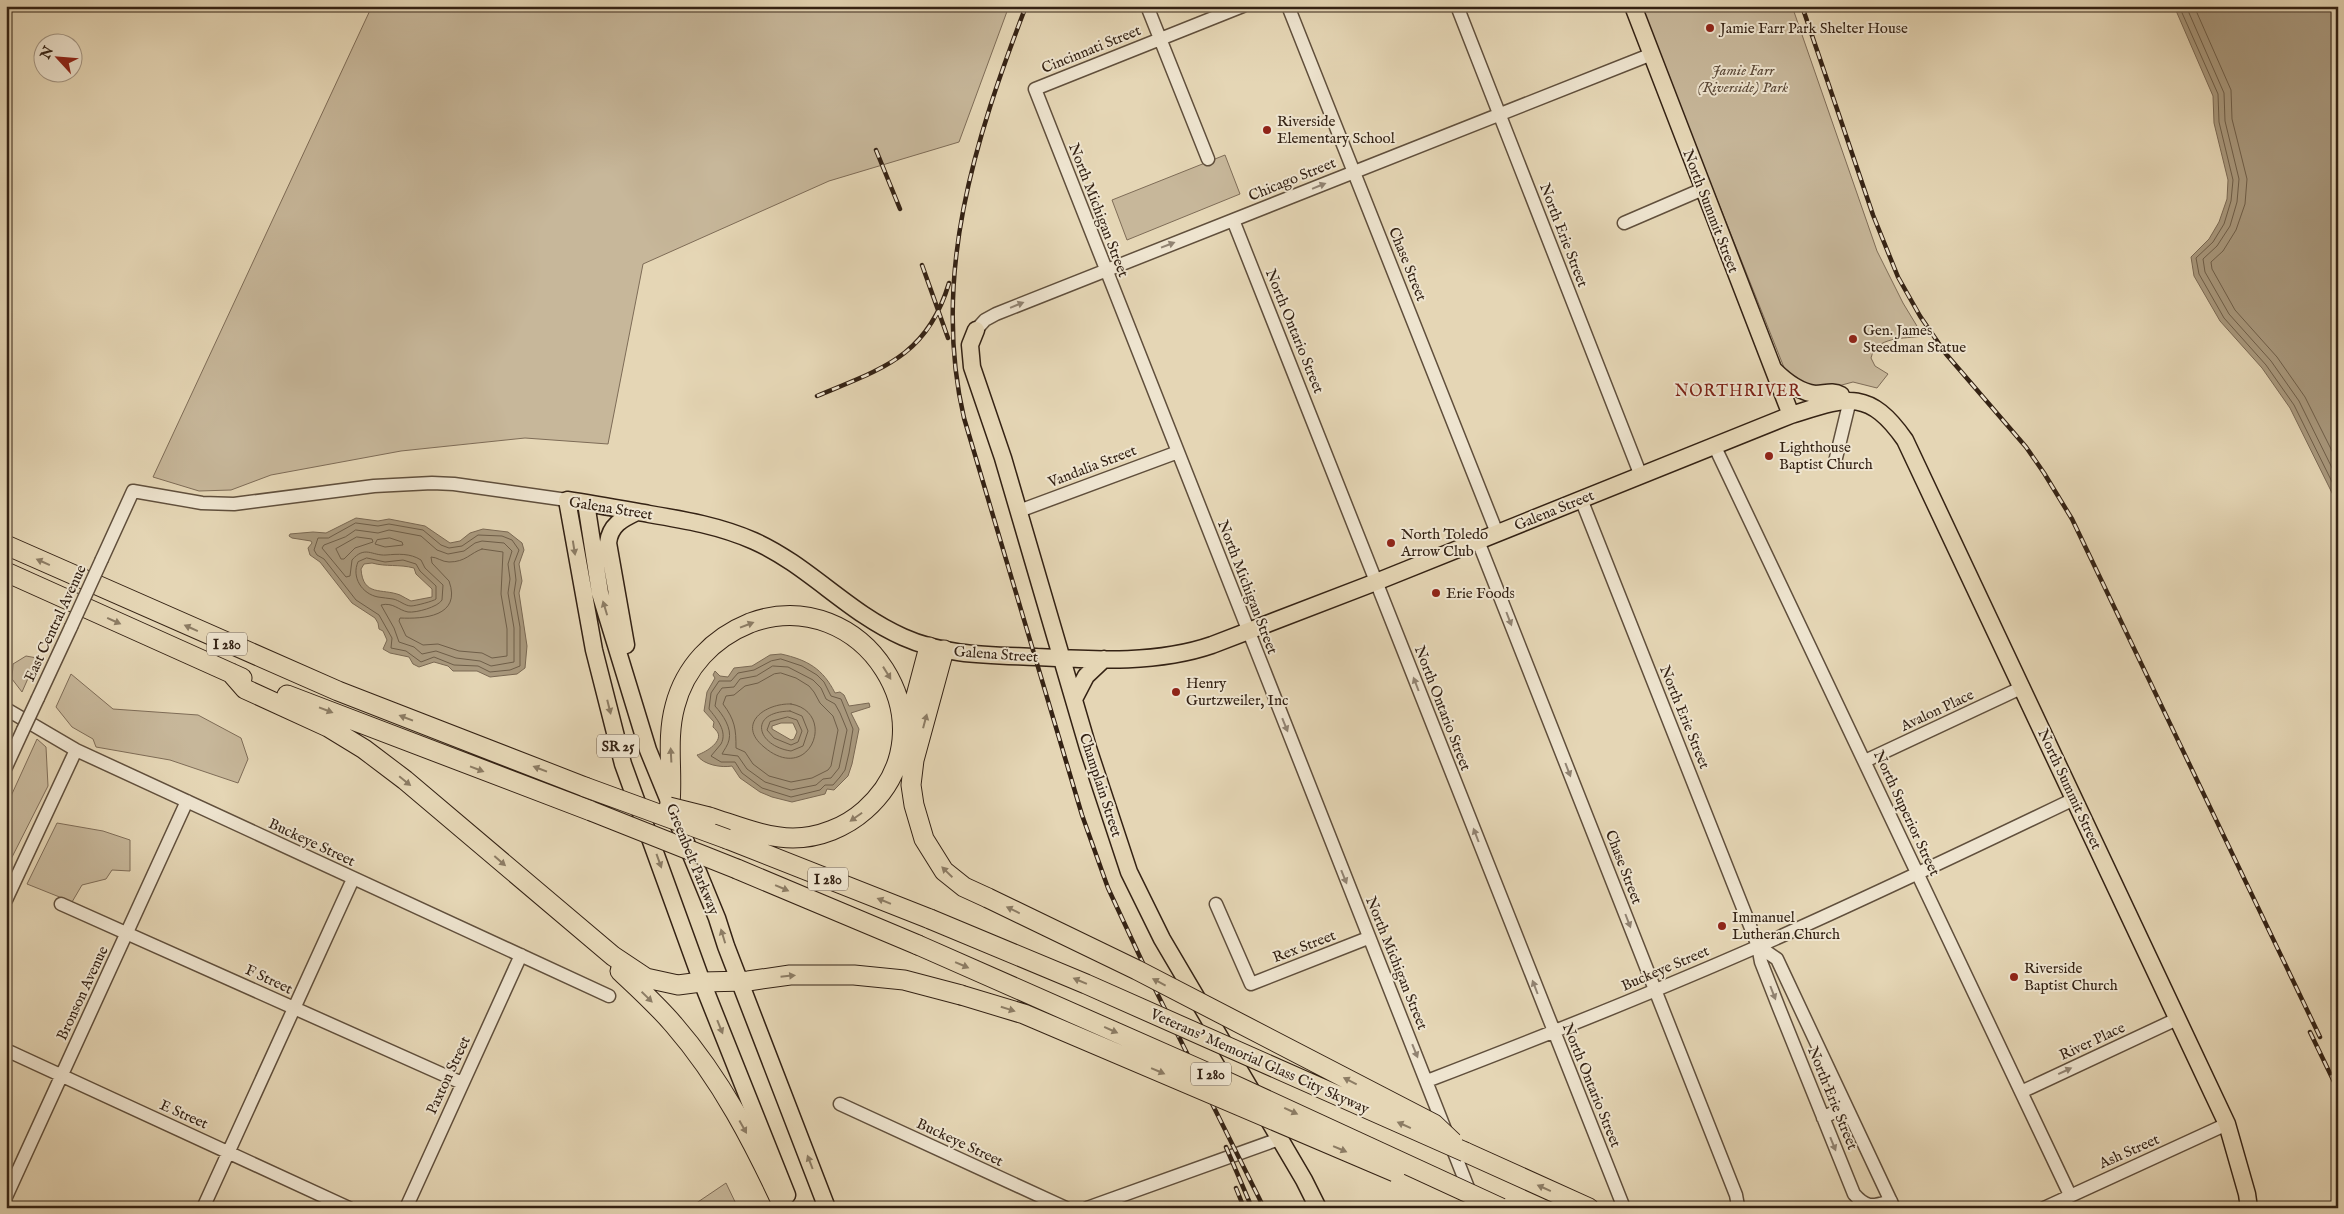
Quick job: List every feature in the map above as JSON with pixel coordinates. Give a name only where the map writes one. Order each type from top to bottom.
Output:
[{"type":"highway","name":"I 280","points":[[6,545],[338,692],[585,787]]},
{"type":"highway","name":"I 280","points":[[6,572],[231,673],[591,811],[737,869],[918,945],[1206,1072],[1501,1208]]},
{"type":"highway","points":[[670,804],[672,780],[670,739],[672,721],[675,705],[687,677],[700,658],[724,636],[739,628],[762,620],[795,615],[813,618],[846,631],[863,644],[878,661],[896,691],[903,718],[903,746]]},
{"type":"highway","points":[[585,787],[709,816],[778,836],[792,838],[825,832],[853,820],[870,806],[890,780],[937,649]]},
{"type":"highway","points":[[937,649],[914,760],[911,785],[914,805],[924,839],[944,871],[964,887],[1137,970],[1434,1124],[1465,1152]]},
{"type":"highway","points":[[231,673],[245,689],[328,727],[364,749],[405,780],[561,914],[613,956],[646,978],[678,985],[798,975],[854,974],[904,980],[961,995],[1024,1014],[1478,1208]]},
{"type":"highway","name":"Veterans' Memorial Glass City Skyway","points":[[585,787],[727,839],[1086,984],[1589,1208]]},
{"type":"highway","points":[[561,914],[656,1005],[698,1054],[731,1106],[784,1208]]},
{"type":"main road","name":"North Summit Street","points":[[1633,6],[1791,414]]},
{"type":"main road","name":"Champlain Street","points":[[976,330],[970,345],[972,367],[1019,511],[1074,699],[1129,872],[1162,939],[1318,1208]]},
{"type":"main road","name":"North Summit Street","points":[[1771,366],[1797,388],[1816,394],[1835,392],[1850,400],[1868,404],[1883,412],[1905,440],[2023,687],[2227,1124],[2248,1194],[2249,1208]]},
{"type":"main road","name":"Galena Street","points":[[567,500],[710,525],[756,542],[798,567],[876,623],[903,637],[937,649],[994,656],[1104,659],[1187,652],[1248,631],[1376,582],[1791,414],[1834,401],[1850,400]]},
{"type":"main road","name":"Greenbelt Parkway","points":[[567,500],[594,650],[623,764],[702,982],[793,1208]]},
{"type":"main road","name":"Greenbelt Parkway","points":[[586,503],[600,593],[648,750],[718,918],[740,981],[827,1208]]},
{"type":"main road","points":[[637,512],[615,524],[609,533],[608,543],[620,616],[648,750]]},
{"type":"main road","points":[[1074,699],[1086,676],[1104,659]]},
{"type":"street","points":[[1147,6],[1208,159]]},
{"type":"street","name":"Cincinnati Street","points":[[1035,89],[1243,6]]},
{"type":"street","name":"Chase Street","points":[[1288,6],[1497,533]]},
{"type":"street","name":"North Erie Street","points":[[1456,6],[1640,476]]},
{"type":"street","name":"Chicago Street","points":[[976,330],[985,320],[996,314],[1105,269],[1499,116],[1652,54]]},
{"type":"street","name":"North Michigan Street","points":[[1035,89],[1368,938],[1478,1208]]},
{"type":"street","points":[[1624,223],[1703,188]]},
{"type":"street","name":"North Ontario Street","points":[[1233,220],[1624,1208]]},
{"type":"street","points":[[1835,462],[1850,400]]},
{"type":"street","name":"North Superior Street","points":[[1714,445],[2070,1195]]},
{"type":"street","name":"Vandalia Street","points":[[1019,511],[1178,452]]},
{"type":"street","name":"Galena Street","points":[[133,491],[202,503],[234,504],[374,486],[432,483],[567,500]]},
{"type":"street","name":"East Central Avenue","points":[[6,767],[133,491]]},
{"type":"street","name":"North Erie Street","points":[[1581,499],[1758,946],[1761,962],[1854,1194],[1862,1203],[1872,1206],[1892,1205],[1777,959],[1758,946]]},
{"type":"street","name":"Chase Street","points":[[1478,541],[1736,1195],[1738,1206]]},
{"type":"street","name":"Avalon Place","points":[[1865,761],[2023,687]]},
{"type":"street","name":"Buckeye Street","points":[[6,708],[76,750],[608,996]]},
{"type":"street","points":[[6,900],[76,750]]},
{"type":"street","name":"Buckeye Street","points":[[1427,1081],[1655,991],[1917,874],[2074,799]]},
{"type":"street","name":"Bronson Avenue","points":[[6,1197],[187,801]]},
{"type":"street","points":[[203,1208],[353,879]]},
{"type":"street","name":"F Street","points":[[61,904],[462,1083]]},
{"type":"street","name":"Rex Street","points":[[1216,904],[1251,984],[1368,938]]},
{"type":"street","name":"Paxton Street","points":[[406,1208],[521,955]]},
{"type":"street","name":"River Place","points":[[2021,1092],[2177,1019]]},
{"type":"street","name":"E Street","points":[[6,1050],[348,1208]]},
{"type":"street","name":"Buckeye Street","points":[[840,1104],[1066,1208]]},
{"type":"street","points":[[1823,1118],[1845,1106]]},
{"type":"street","name":"Ash Street","points":[[2044,1208],[2227,1124]]},
{"type":"street","points":[[1087,1208],[1276,1133]]},
{"type":"green space","points":[[372,6],[1009,6],[959,142],[829,181],[643,264],[608,444],[525,438],[401,451],[271,475],[231,490],[199,491],[153,477]]},
{"type":"green space","name":"Jamie Farr (Riverside) Park","points":[[1640,6],[1792,6],[1877,251],[1903,303],[1923,336],[1900,338],[1885,342],[1874,351],[1871,358],[1875,366],[1888,374],[1877,388],[1853,382],[1827,389],[1808,388],[1785,370]]},
{"type":"green space","points":[[1225,155],[1240,194],[1127,240],[1112,200]]},
{"type":"green space","points":[[26,656],[37,658],[22,692],[12,679],[13,664]]},
{"type":"green space","points":[[71,674],[113,709],[198,715],[241,738],[248,759],[238,783],[170,760],[96,747],[93,739],[72,727],[56,707]]},
{"type":"green space","points":[[37,739],[46,747],[48,786],[6,869],[6,807]]},
{"type":"green space","points":[[57,823],[103,831],[130,840],[130,871],[112,870],[106,879],[82,885],[72,902],[27,884]]},
{"type":"green space","points":[[726,1183],[738,1208],[689,1208]]},
{"type":"water","points":[[2174,6],[2338,6],[2338,505],[2290,408],[2262,368],[2220,321],[2194,276],[2191,257],[2209,239],[2219,222],[2227,199],[2228,180],[2214,123],[2213,96]]},
{"type":"water","points":[[356,518],[378,521],[389,519],[425,526],[450,543],[460,541],[470,533],[483,529],[508,532],[522,543],[524,550],[519,564],[522,581],[519,593],[527,646],[525,668],[517,674],[490,677],[477,671],[453,671],[448,666],[434,662],[419,667],[413,664],[409,657],[390,653],[383,649],[387,640],[383,631],[379,629],[375,618],[352,603],[320,562],[310,555],[308,548],[312,543],[311,541],[289,536],[290,534],[313,532],[326,533]],"holes":[[[364,564],[414,568],[416,574],[432,589],[432,597],[411,601],[400,595],[369,588],[365,584],[361,569]]]},
{"type":"water","points":[[781,654],[791,656],[814,667],[825,678],[835,693],[840,692],[844,695],[849,706],[869,703],[870,707],[851,713],[859,729],[848,776],[834,790],[827,789],[825,794],[792,802],[772,797],[760,792],[740,778],[732,766],[713,765],[697,755],[712,747],[719,737],[718,732],[713,727],[714,722],[704,711],[707,692],[715,678],[713,675],[715,671],[720,676],[728,677],[734,668],[752,666],[770,655]],"holes":[[[781,723],[793,723],[797,732],[794,739],[791,740],[772,729],[772,726]]]},
{"type":"railway","points":[[1026,6],[1007,56],[975,157],[956,260],[953,312],[955,365],[964,418],[1082,815],[1108,888],[1154,987],[1264,1208]]},
{"type":"railway","points":[[1802,6],[1873,215],[1898,277],[1920,316],[1946,354],[2026,447],[2072,519],[2320,1037]]},
{"type":"railway","points":[[876,150],[900,209]]},
{"type":"railway","points":[[922,265],[948,338]]},
{"type":"railway","points":[[817,396],[881,368],[899,357],[928,328],[940,308],[949,283]]},
{"type":"railway","points":[[2310,1032],[2338,1090]]},
{"type":"railway","points":[[1226,1147],[1252,1208]]},
{"type":"railway","points":[[1236,1188],[1244,1208]]},
{"type":"place","name":"Jamie Farr Park Shelter House","points":[[1710,28]]},
{"type":"place","name":"Riverside Elementary School","points":[[1267,130]]},
{"type":"place","name":"Gen. James Steedman Statue","points":[[1853,339]]},
{"type":"place","name":"Lighthouse Baptist Church","points":[[1769,456]]},
{"type":"place","name":"North Toledo Arrow Club","points":[[1391,543]]},
{"type":"place","name":"Erie Foods","points":[[1436,593]]},
{"type":"place","name":"Henry Gurtzweiler, Inc","points":[[1176,692]]},
{"type":"place","name":"Immanuel Lutheran Church","points":[[1722,926]]},
{"type":"place","name":"Riverside Baptist Church","points":[[2014,977]]},
{"type":"district","name":"NORTHRIVER","points":[[1738,390]]}]
